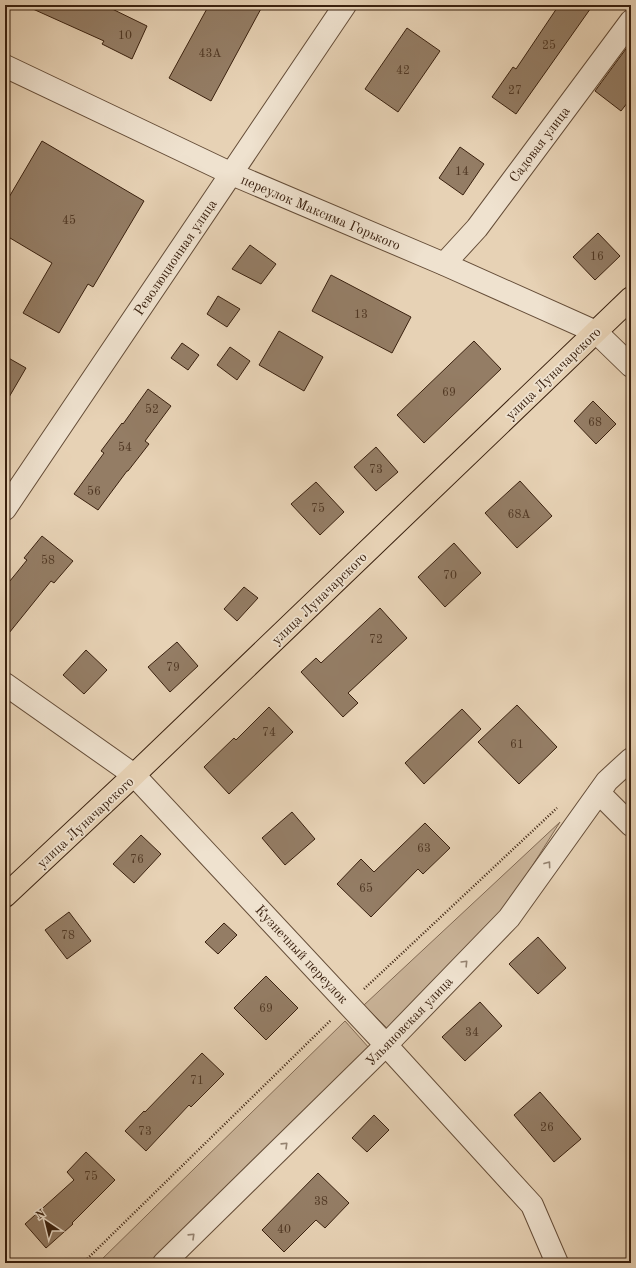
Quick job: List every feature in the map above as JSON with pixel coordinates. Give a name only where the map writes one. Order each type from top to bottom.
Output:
[{"type":"main road","name":"улица Луначарского","points":[[5,896],[134,775],[631,298]]},
{"type":"street","name":"Революционная улица","points":[[5,509],[345,5]]},
{"type":"street","name":"Садовая улица","points":[[444,264],[477,228],[631,21]]},
{"type":"street","name":"переулок Максима Горького","points":[[5,66],[232,174],[444,264],[596,332],[631,366]]},
{"type":"street","name":"Кузнечный переулок","points":[[5,684],[134,775],[532,1204],[557,1263]]},
{"type":"street","name":"Ульяновская улица","points":[[164,1263],[386,1045],[509,918],[599,792],[631,759]]},
{"type":"street","points":[[599,792],[631,825]]},
{"type":"shaded area","points":[[560,822],[503,912],[387,1028],[364,1005]]},
{"type":"shaded area","points":[[345,1021],[370,1049],[153,1263],[98,1263]]},
{"type":"building","points":[[24,5],[104,5],[147,26],[132,59],[102,44],[104,41]]},
{"type":"building","points":[[209,5],[263,5],[211,101],[169,78]]},
{"type":"building","points":[[559,5],[593,5],[516,114],[492,97],[513,67],[516,69]]},
{"type":"building","points":[[407,28],[440,51],[398,112],[365,89]]},
{"type":"building","points":[[631,42],[631,98],[621,111],[595,91]]},
{"type":"building","points":[[42,141],[144,201],[93,287],[88,284],[59,333],[23,313],[52,263],[5,235],[5,204]]},
{"type":"building","points":[[460,147],[484,164],[463,195],[439,178]]},
{"type":"building","points":[[598,233],[620,256],[595,280],[573,257]]},
{"type":"building","points":[[250,245],[276,264],[261,284],[232,269]]},
{"type":"building","points":[[331,275],[411,317],[392,353],[312,311]]},
{"type":"building","points":[[218,296],[240,309],[227,327],[207,314]]},
{"type":"building","points":[[279,331],[323,357],[304,391],[259,365]]},
{"type":"building","points":[[474,341],[501,369],[424,443],[397,415]]},
{"type":"building","points":[[182,343],[199,355],[188,370],[171,358]]},
{"type":"building","points":[[230,347],[250,361],[237,380],[217,365]]},
{"type":"building","points":[[5,356],[26,368],[5,404]]},
{"type":"building","points":[[148,389],[171,406],[145,441],[149,444],[98,510],[74,494],[104,453],[101,451],[122,423],[123,424]]},
{"type":"building","points":[[593,401],[616,424],[596,444],[574,421]]},
{"type":"building","points":[[376,447],[398,472],[376,491],[354,467]]},
{"type":"building","points":[[520,481],[552,516],[517,548],[485,513]]},
{"type":"building","points":[[316,482],[344,512],[320,535],[291,504]]},
{"type":"building","points":[[42,536],[73,561],[54,583],[51,581],[5,638],[5,587],[27,560],[24,558]]},
{"type":"building","points":[[454,543],[481,573],[445,607],[418,577]]},
{"type":"building","points":[[244,587],[258,598],[237,621],[224,609]]},
{"type":"building","points":[[380,608],[407,638],[348,693],[358,703],[343,717],[301,672],[316,658],[321,663]]},
{"type":"building","points":[[177,642],[198,666],[170,692],[148,667]]},
{"type":"building","points":[[86,650],[107,670],[84,694],[63,675]]},
{"type":"building","points":[[517,705],[557,747],[519,784],[478,742]]},
{"type":"building","points":[[269,707],[293,732],[229,794],[204,767],[234,738],[236,740]]},
{"type":"building","points":[[462,709],[481,729],[424,784],[405,763]]},
{"type":"building","points":[[292,812],[315,839],[285,865],[262,838]]},
{"type":"building","points":[[425,823],[450,848],[423,874],[418,869],[371,917],[337,884],[361,859],[374,872]]},
{"type":"building","points":[[141,835],[161,854],[134,883],[113,864]]},
{"type":"building","points":[[69,912],[91,941],[67,959],[45,930]]},
{"type":"building","points":[[224,923],[237,935],[218,954],[205,942]]},
{"type":"building","points":[[538,937],[566,968],[538,994],[509,964]]},
{"type":"building","points":[[266,976],[298,1008],[266,1040],[234,1008]]},
{"type":"building","points":[[480,1002],[502,1026],[465,1061],[442,1037]]},
{"type":"building","points":[[202,1053],[224,1074],[191,1107],[189,1105],[146,1151],[125,1131]]},
{"type":"building","points":[[540,1092],[581,1139],[554,1162],[514,1115]]},
{"type":"building","points":[[374,1115],[389,1130],[367,1152],[352,1138]]},
{"type":"building","points":[[86,1152],[115,1180],[72,1223],[73,1224],[46,1248],[25,1224],[74,1180],[67,1172]]},
{"type":"building","points":[[318,1173],[349,1203],[325,1228],[316,1220],[284,1252],[262,1230]]}]
